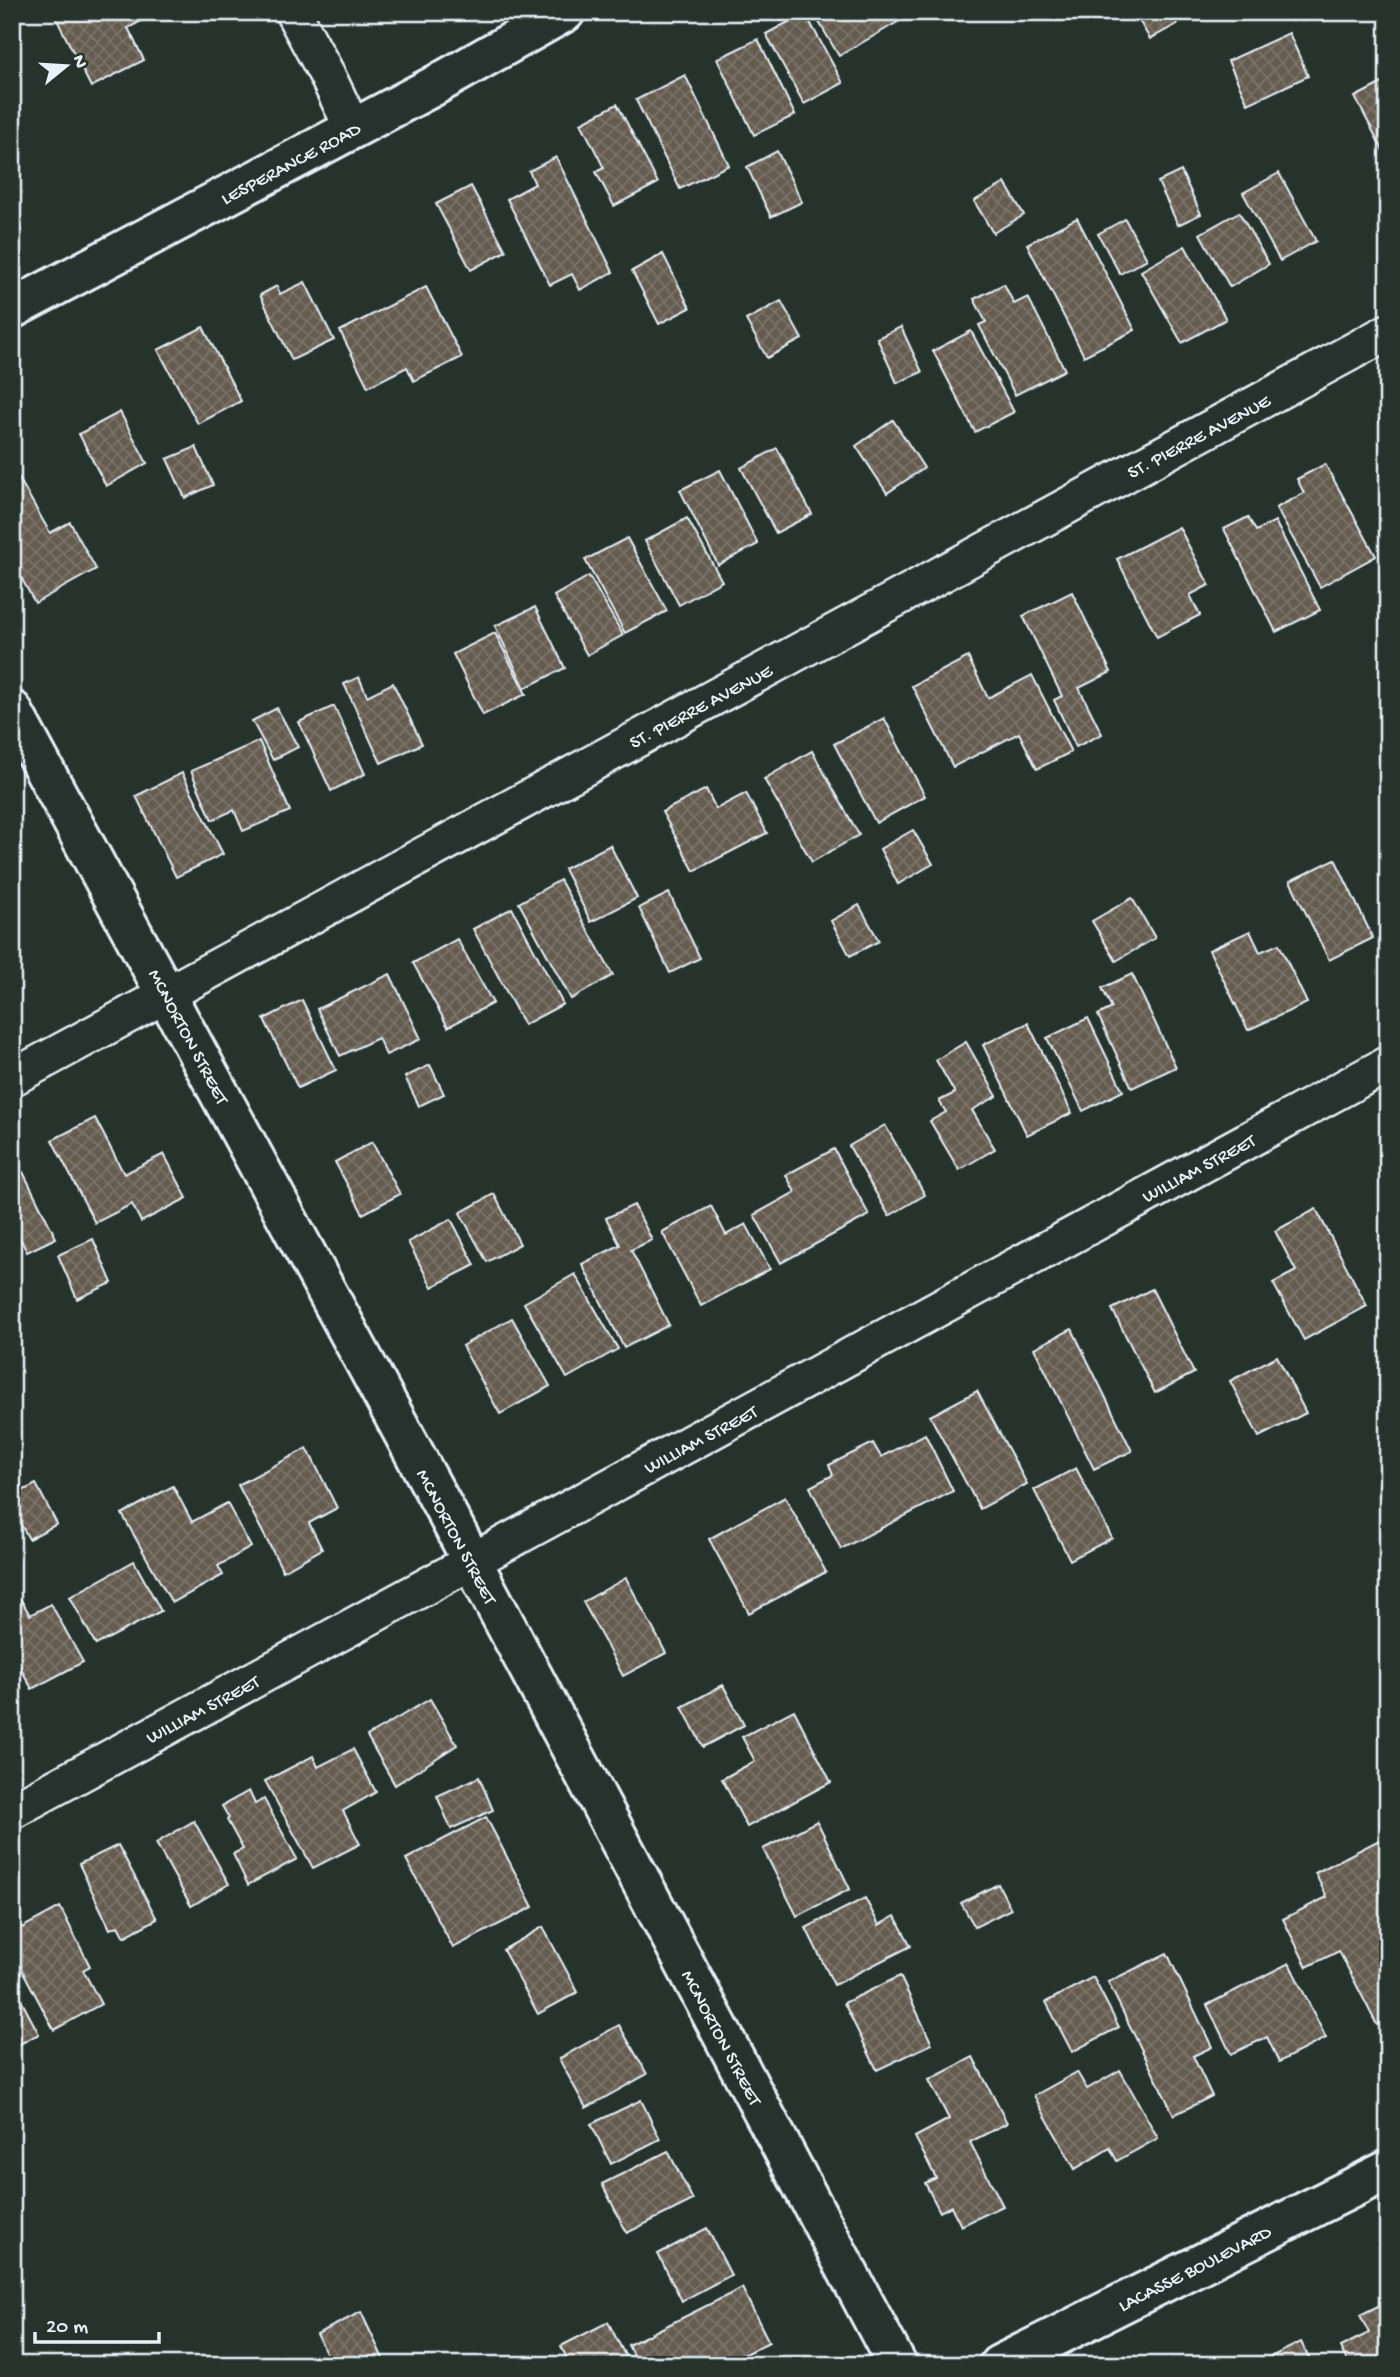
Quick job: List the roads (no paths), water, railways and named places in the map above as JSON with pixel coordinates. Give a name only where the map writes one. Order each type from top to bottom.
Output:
[{"type":"street","points":[[293,12],[353,129]]},
{"type":"street","name":"LESPERANCE ROAD","points":[[12,309],[353,129],[565,12]]},
{"type":"street","name":"ST. PIERRE AVENUE","points":[[12,1078],[1388,332]]},
{"type":"street","name":"MCNORTON STREET","points":[[12,710],[472,1561],[897,2365]]},
{"type":"street","name":"WILLIAM STREET","points":[[12,1811],[1388,1064]]},
{"type":"street","name":"LACASSE BOULEVARD","points":[[999,2365],[1388,2170]]}]
